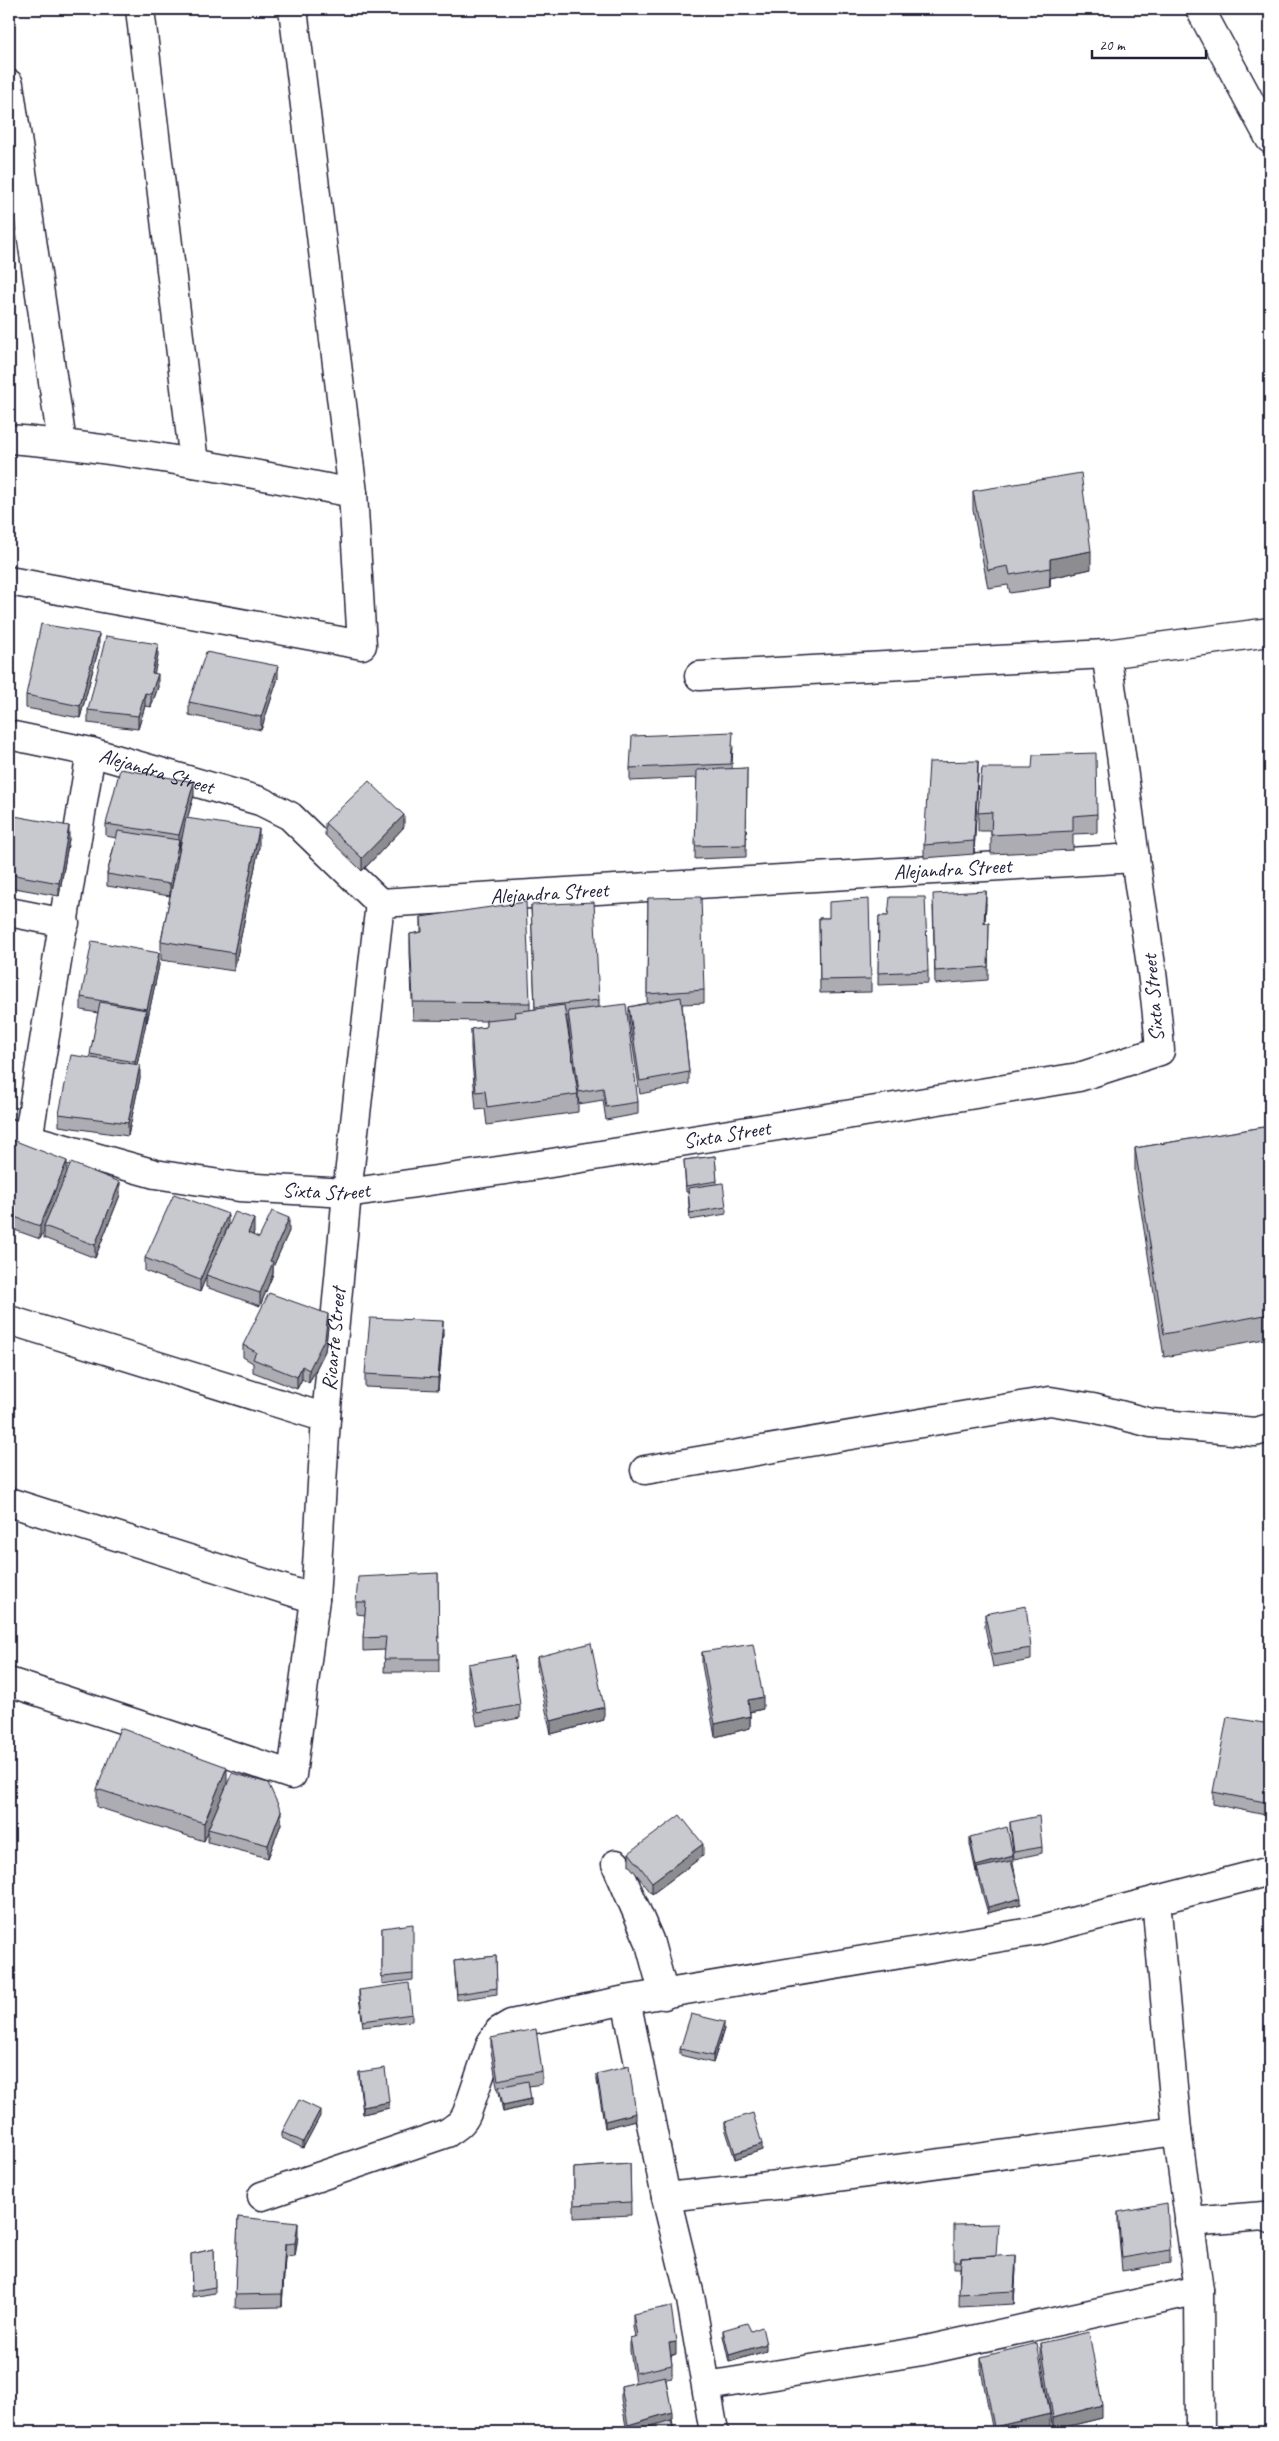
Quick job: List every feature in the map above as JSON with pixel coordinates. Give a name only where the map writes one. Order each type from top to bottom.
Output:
[{"type":"street","points":[[140,9],[194,462]]},
{"type":"street","points":[[9,580],[362,645],[353,493],[293,9]]},
{"type":"street","points":[[1200,9],[1264,128]]},
{"type":"street","points":[[9,84],[62,443]]},
{"type":"street","points":[[9,439],[62,443],[194,462],[353,493]]},
{"type":"street","points":[[699,676],[1106,654],[1270,632]]},
{"type":"street","name":"Sixta Street","points":[[19,1136],[155,1174],[238,1188],[347,1193],[548,1163],[1078,1077],[1160,1051],[1157,997],[1135,858],[1125,768],[1106,654]]},
{"type":"street","name":"Alejandra Street","points":[[9,735],[91,752],[260,801],[290,816],[380,903],[1135,858]]},
{"type":"street","points":[[19,1136],[65,923],[91,752]]},
{"type":"street","name":"Ricarte Street","points":[[9,1682],[292,1776],[315,1599],[326,1418],[347,1193],[380,903]]},
{"type":"street","points":[[9,912],[65,923]]},
{"type":"street","points":[[9,1320],[326,1418]]},
{"type":"street","points":[[644,1470],[1050,1400],[1093,1408],[1151,1423],[1255,1432],[1270,1428]]},
{"type":"street","points":[[9,1502],[315,1599]]},
{"type":"street","points":[[616,1864],[649,1940],[664,1996]]},
{"type":"street","points":[[262,2196],[447,2133],[456,2128],[464,2121],[491,2043],[499,2031],[511,2024],[626,2000],[664,1996],[1037,1931],[1270,1871]]},
{"type":"street","points":[[1156,1900],[1178,2131],[1199,2290],[1200,2432]]},
{"type":"street","points":[[626,2000],[666,2197],[691,2300],[714,2432]]},
{"type":"street","points":[[666,2197],[786,2184],[1178,2131]]},
{"type":"street","points":[[1189,2222],[1264,2216],[1270,2219]]},
{"type":"street","points":[[707,2386],[922,2351],[1199,2290]]},
{"type":"building","points":[[1081,473],[1091,551],[1050,559],[1050,568],[1010,575],[1008,566],[988,570],[973,491]]},
{"type":"building","points":[[41,624],[99,634],[80,706],[26,695]]},
{"type":"building","points":[[106,636],[158,644],[152,673],[158,674],[151,694],[145,693],[138,716],[88,710]]},
{"type":"building","points":[[206,652],[278,666],[261,717],[189,702]]},
{"type":"building","points":[[733,732],[731,764],[630,768],[632,736]]},
{"type":"building","points":[[9,744],[13,745],[9,761]]},
{"type":"building","points":[[1096,753],[1097,814],[1073,816],[1073,831],[991,835],[992,812],[978,813],[982,768],[1032,768],[1033,755]]},
{"type":"building","points":[[978,761],[974,841],[924,845],[929,762]]},
{"type":"building","points":[[747,768],[746,845],[695,846],[697,770]]},
{"type":"building","points":[[120,769],[194,782],[179,835],[106,824]]},
{"type":"building","points":[[369,781],[404,815],[362,858],[325,823]]},
{"type":"building","points":[[9,815],[69,826],[59,883],[9,874]]},
{"type":"building","points":[[186,818],[259,829],[234,953],[161,941]]},
{"type":"building","points":[[118,831],[179,840],[170,884],[107,874]]},
{"type":"building","points":[[986,891],[984,923],[989,923],[988,967],[935,971],[933,894]]},
{"type":"building","points":[[701,897],[704,990],[647,994],[648,898]]},
{"type":"building","points":[[890,897],[925,897],[928,971],[878,973],[879,916],[888,916]]},
{"type":"building","points":[[869,899],[871,979],[820,980],[819,918],[829,918],[829,902]]},
{"type":"building","points":[[526,902],[530,1003],[413,1002],[410,934],[422,932],[421,917]]},
{"type":"building","points":[[594,902],[599,1000],[535,1007],[531,905]]},
{"type":"building","points":[[92,941],[159,953],[147,1009],[81,997]]},
{"type":"building","points":[[681,997],[689,1072],[640,1081],[629,1007]]},
{"type":"building","points":[[100,1002],[146,1010],[135,1062],[90,1054]]},
{"type":"building","points":[[626,1004],[638,1102],[606,1107],[603,1088],[579,1092],[568,1011]]},
{"type":"building","points":[[564,1005],[578,1094],[487,1107],[485,1091],[476,1092],[471,1029],[486,1027],[486,1020],[516,1017],[515,1012]]},
{"type":"building","points":[[71,1055],[140,1065],[128,1123],[59,1114]]},
{"type":"building","points":[[1270,1126],[1270,1314],[1164,1334],[1135,1148]]},
{"type":"building","points":[[13,1140],[67,1161],[40,1226],[9,1215],[9,1150]]},
{"type":"building","points":[[715,1156],[717,1181],[686,1186],[684,1160]]},
{"type":"building","points":[[71,1163],[120,1182],[95,1245],[44,1226]]},
{"type":"building","points":[[723,1183],[726,1207],[690,1213],[688,1188]]},
{"type":"building","points":[[174,1194],[228,1214],[200,1280],[145,1258]]},
{"type":"building","points":[[272,1211],[289,1218],[270,1261],[273,1262],[260,1293],[206,1275],[235,1212],[254,1219],[248,1233],[259,1238]]},
{"type":"building","points":[[269,1293],[328,1314],[325,1338],[309,1370],[302,1366],[297,1377],[253,1359],[256,1352],[243,1345]]},
{"type":"building","points":[[370,1318],[443,1321],[438,1378],[365,1374]]},
{"type":"building","points":[[438,1573],[439,1659],[384,1659],[386,1637],[363,1638],[366,1602],[356,1602],[358,1577]]},
{"type":"building","points":[[1026,1606],[1031,1648],[993,1654],[985,1614]]},
{"type":"building","points":[[591,1643],[604,1707],[551,1721],[537,1657]]},
{"type":"building","points":[[753,1644],[763,1697],[748,1700],[750,1716],[715,1724],[702,1652]]},
{"type":"building","points":[[514,1656],[520,1705],[477,1713],[468,1664]]},
{"type":"building","points":[[1227,1717],[1270,1724],[1270,1803],[1213,1792]]},
{"type":"building","points":[[120,1728],[227,1767],[204,1823],[97,1789]]},
{"type":"building","points":[[232,1773],[268,1783],[281,1811],[268,1845],[208,1829]]},
{"type":"building","points":[[680,1815],[703,1844],[652,1882],[629,1853]]},
{"type":"building","points":[[1039,1816],[1042,1847],[1014,1852],[1010,1822]]},
{"type":"building","points":[[1007,1827],[1013,1856],[976,1866],[970,1837]]},
{"type":"building","points":[[1011,1861],[1021,1898],[988,1907],[977,1868]]},
{"type":"building","points":[[413,1924],[413,1974],[382,1977],[382,1928]]},
{"type":"building","points":[[496,1956],[497,1988],[457,1994],[454,1961]]},
{"type":"building","points":[[409,1983],[412,2014],[363,2021],[359,1990]]},
{"type":"building","points":[[691,2014],[724,2022],[713,2056],[680,2049]]},
{"type":"building","points":[[536,2029],[542,2071],[498,2080],[491,2038]]},
{"type":"building","points":[[629,2066],[636,2113],[605,2121],[597,2074]]},
{"type":"building","points":[[385,2068],[389,2102],[363,2107],[359,2072]]},
{"type":"building","points":[[528,2081],[531,2099],[503,2105],[499,2087]]},
{"type":"building","points":[[299,2100],[320,2110],[303,2142],[282,2132]]},
{"type":"building","points":[[753,2113],[762,2144],[735,2153],[725,2122]]},
{"type":"building","points":[[630,2164],[631,2202],[574,2205],[574,2168]]},
{"type":"building","points":[[1167,2203],[1170,2250],[1122,2258],[1118,2212]]},
{"type":"building","points":[[238,2217],[298,2223],[295,2243],[285,2244],[282,2294],[235,2295]]},
{"type":"building","points":[[998,2224],[996,2256],[961,2258],[961,2261],[954,2261],[954,2225]]},
{"type":"building","points":[[214,2249],[215,2287],[192,2291],[191,2254]]},
{"type":"building","points":[[1016,2255],[1014,2291],[959,2294],[961,2258]]},
{"type":"building","points":[[671,2306],[676,2342],[669,2343],[672,2365],[636,2373],[630,2338],[637,2336],[633,2314]]},
{"type":"building","points":[[747,2323],[751,2331],[762,2327],[766,2344],[729,2355],[723,2330]]},
{"type":"building","points":[[1089,2332],[1102,2405],[1053,2418],[1041,2343]]},
{"type":"building","points":[[1037,2343],[1050,2414],[994,2427],[981,2357]]},
{"type":"building","points":[[665,2376],[672,2412],[628,2425],[621,2386]]},
{"type":"building","points":[[671,2420],[674,2432],[632,2432]]}]
